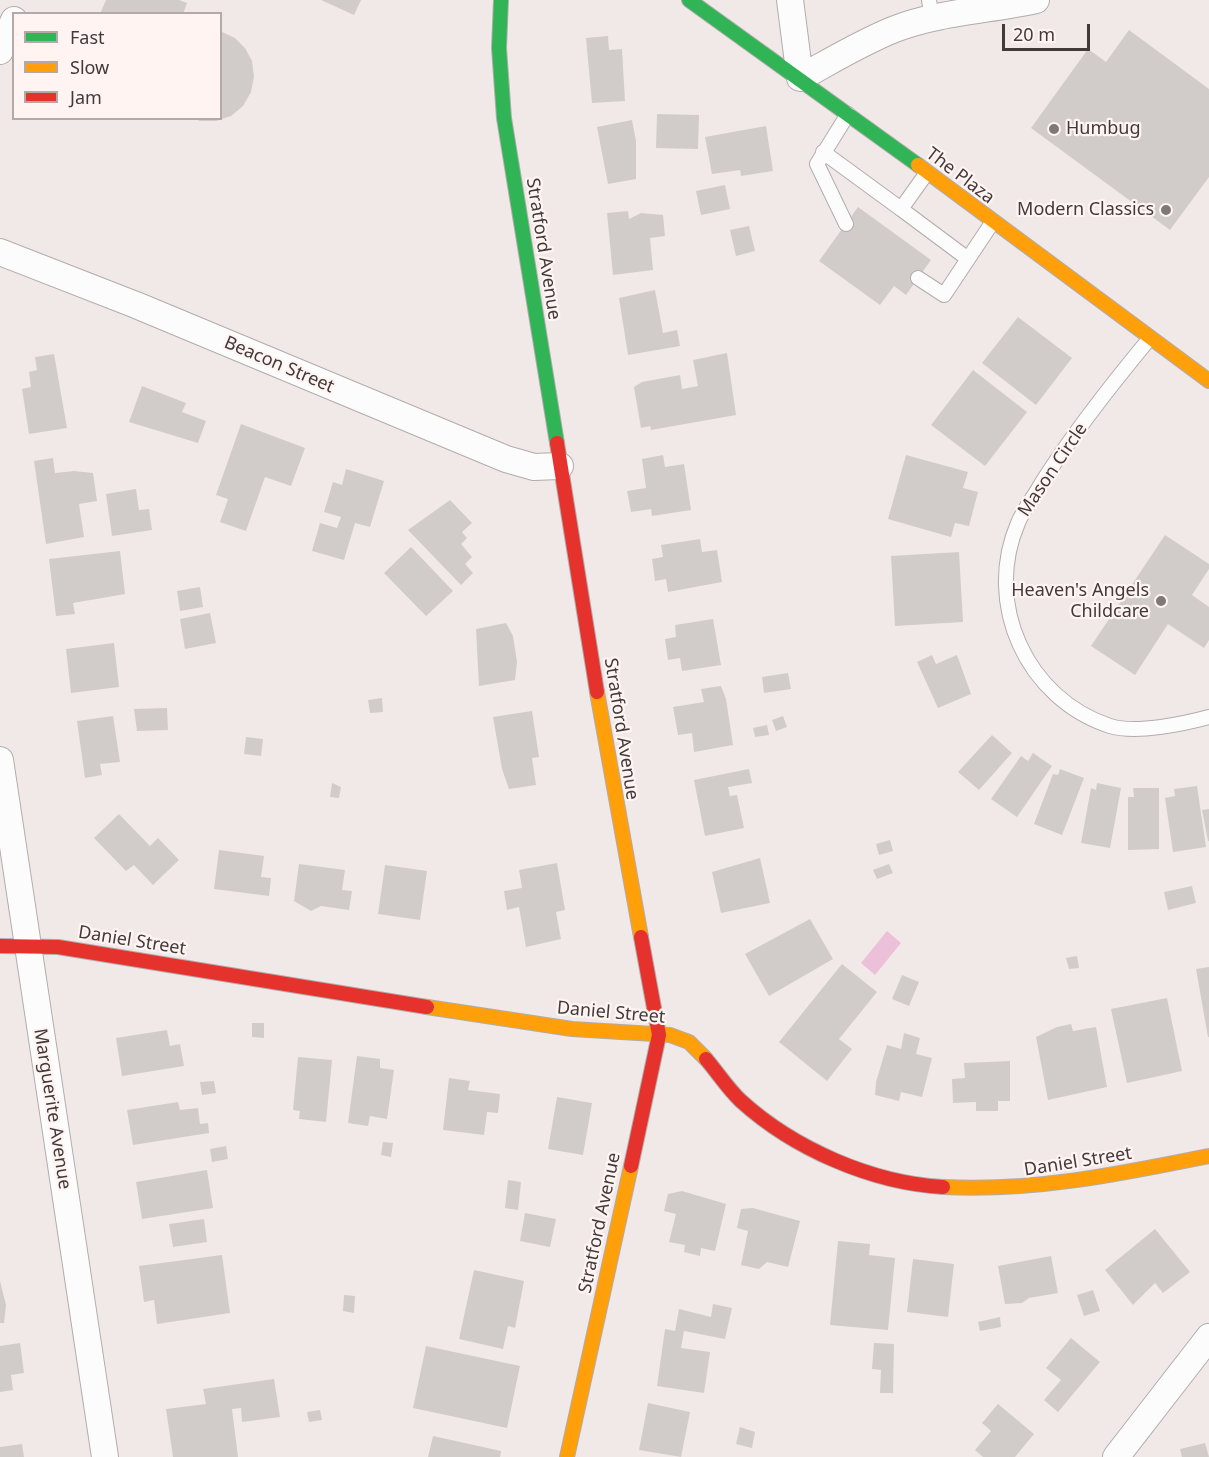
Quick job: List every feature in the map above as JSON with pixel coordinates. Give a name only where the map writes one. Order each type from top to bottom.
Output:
[{"type":"street","name":"Stratford Avenue","points":[[501,0],[498,48],[504,118],[628,878],[658,1035],[567,1457]]},
{"type":"street","name":"The Plaza","points":[[688,0],[800,78],[992,223],[1209,381]]},
{"type":"street","points":[[790,0],[800,78],[930,10],[1036,0]]},
{"type":"street","points":[[0,51],[12,24]]},
{"type":"street","name":"Beacon Street","points":[[0,252],[136,305],[506,459],[534,467],[560,466]]},
{"type":"street","name":"Marguerite Avenue","points":[[0,760],[105,1457]]},
{"type":"street","name":"Daniel Street","points":[[0,946],[58,947],[518,1022],[683,1039],[694,1048],[736,1096],[773,1125],[831,1158],[901,1184],[950,1191],[1016,1190],[1081,1182],[1209,1156]]},
{"type":"street","points":[[1116,1457],[1209,1337]]},
{"type":"lane","points":[[846,224],[817,164],[848,114]]},
{"type":"lane","points":[[823,152],[968,259]]},
{"type":"lane","points":[[901,209],[926,174]]},
{"type":"lane","points":[[918,278],[944,295],[992,223]]},
{"type":"lane","name":"Mason Circle","points":[[1150,338],[1071,440],[1018,522],[1008,556],[1006,591],[1010,621],[1024,656],[1038,678],[1058,698],[1083,714],[1112,727],[1171,728],[1209,717]]},
{"type":"shaded area","points":[[887,931],[901,943],[875,975],[861,963]]},
{"type":"building","points":[[106,0],[179,0],[187,3],[184,12],[101,12]]},
{"type":"building","points":[[321,0],[361,0],[354,15]]},
{"type":"building","points":[[1129,30],[1209,89],[1209,177],[1170,230],[1031,128],[1088,49],[1106,62]]},
{"type":"building","points":[[222,32],[235,38],[245,48],[252,61],[254,77],[251,92],[243,106],[231,116],[222,119]]},
{"type":"building","points":[[608,36],[609,50],[622,49],[625,101],[592,103],[586,38]]},
{"type":"building","points":[[657,114],[699,115],[698,149],[656,148]]},
{"type":"building","points":[[632,120],[636,141],[636,179],[608,184],[597,127]]},
{"type":"building","points":[[766,126],[773,171],[741,176],[740,170],[712,174],[705,137]]},
{"type":"building","points":[[725,185],[730,209],[701,215],[696,191]]},
{"type":"building","points":[[858,207],[931,260],[906,295],[894,286],[880,305],[819,261]]},
{"type":"building","points":[[628,211],[629,219],[641,213],[663,215],[665,236],[650,238],[653,270],[613,275],[607,213]]},
{"type":"building","points":[[749,226],[755,251],[736,256],[730,230]]},
{"type":"building","points":[[655,290],[663,333],[677,330],[680,346],[628,355],[619,298]]},
{"type":"building","points":[[1018,317],[1072,358],[1036,405],[982,363]]},
{"type":"building","points":[[727,353],[736,415],[651,430],[650,426],[641,428],[634,387],[642,382],[680,375],[682,389],[698,386],[693,360]]},
{"type":"building","points":[[54,354],[67,428],[29,434],[22,389],[31,387],[29,372],[37,370],[35,357]]},
{"type":"building","points":[[973,370],[1027,412],[985,466],[931,425]]},
{"type":"building","points":[[142,386],[186,403],[182,412],[206,421],[198,443],[129,422]]},
{"type":"building","points":[[241,424],[305,448],[291,486],[265,477],[246,531],[220,522],[228,499],[216,495]]},
{"type":"building","points":[[663,455],[665,467],[684,464],[691,510],[652,516],[651,509],[631,512],[627,491],[646,488],[642,459]]},
{"type":"building","points":[[906,455],[968,472],[963,488],[978,492],[969,526],[955,523],[951,537],[888,519]]},
{"type":"building","points":[[53,458],[55,473],[74,471],[93,473],[97,501],[79,504],[84,537],[46,544],[34,461]]},
{"type":"building","points":[[346,469],[384,481],[370,527],[355,523],[344,560],[312,551],[320,523],[337,528],[341,517],[324,512],[333,482],[342,485]]},
{"type":"building","points":[[136,489],[139,510],[149,509],[152,530],[112,536],[106,494]]},
{"type":"building","points":[[450,500],[472,523],[462,532],[467,538],[461,544],[472,557],[465,564],[473,573],[461,585],[408,530]]},
{"type":"building","name":"Heaven's Angels Childcare","points":[[1165,535],[1209,564],[1209,569],[1192,595],[1209,607],[1209,640],[1204,648],[1168,624],[1135,675],[1091,646]]},
{"type":"building","points":[[700,539],[702,552],[717,550],[722,582],[668,592],[666,579],[655,581],[652,559],[663,557],[661,545]]},
{"type":"building","points":[[411,547],[453,591],[426,616],[384,573]]},
{"type":"building","points":[[120,551],[125,594],[73,603],[75,614],[56,616],[49,559]]},
{"type":"building","points":[[959,552],[963,622],[895,626],[891,556]]},
{"type":"building","points":[[200,587],[203,607],[180,611],[177,591]]},
{"type":"building","points":[[210,613],[216,643],[185,649],[180,619]]},
{"type":"building","points":[[713,619],[721,665],[682,671],[680,658],[668,660],[665,639],[676,637],[675,625]]},
{"type":"building","points":[[506,623],[513,636],[517,662],[515,680],[479,686],[476,629]]},
{"type":"building","points":[[114,643],[119,687],[71,693],[66,649]]},
{"type":"building","points":[[932,655],[936,664],[957,655],[971,694],[938,708],[917,662]]},
{"type":"building","points":[[788,673],[791,689],[764,693],[762,677]]},
{"type":"building","points":[[721,686],[726,699],[733,745],[694,752],[692,733],[678,735],[673,707],[704,702],[701,689]]},
{"type":"building","points":[[382,698],[383,712],[370,713],[368,700]]},
{"type":"building","points":[[167,708],[168,730],[137,731],[134,709]]},
{"type":"building","points":[[532,711],[539,757],[532,758],[536,785],[509,789],[502,769],[493,717]]},
{"type":"building","points":[[113,716],[120,762],[100,764],[102,775],[85,778],[77,721]]},
{"type":"building","points":[[783,716],[787,727],[776,731],[772,720]]},
{"type":"building","points":[[767,725],[769,735],[755,737],[753,728]]},
{"type":"building","points":[[992,735],[1012,753],[979,790],[958,772]]},
{"type":"building","points":[[246,737],[263,739],[261,756],[244,754]]},
{"type":"building","points":[[1033,753],[1052,766],[1017,817],[991,799],[1021,756],[1028,761]]},
{"type":"building","points":[[749,769],[752,783],[728,787],[730,796],[737,795],[744,828],[705,836],[694,780]]},
{"type":"building","points":[[1060,769],[1084,778],[1062,835],[1034,824],[1053,774],[1058,775]]},
{"type":"building","points":[[332,783],[341,787],[339,798],[330,797]]},
{"type":"building","points":[[1097,783],[1121,788],[1110,848],[1081,843],[1091,788],[1096,790]]},
{"type":"building","points":[[1197,786],[1206,847],[1173,852],[1165,798],[1175,796],[1174,789]]},
{"type":"building","points":[[1133,788],[1159,788],[1159,849],[1128,850],[1128,797],[1134,797]]},
{"type":"building","points":[[1209,809],[1209,841],[1208,841],[1202,810]]},
{"type":"building","points":[[119,814],[150,846],[158,838],[179,860],[153,885],[134,865],[126,871],[94,838]]},
{"type":"building","points":[[890,840],[893,851],[879,855],[876,844]]},
{"type":"building","points":[[219,850],[264,856],[261,877],[271,878],[269,896],[214,889]]},
{"type":"building","points":[[760,858],[770,903],[721,913],[712,872]]},
{"type":"building","points":[[557,863],[565,910],[556,912],[561,939],[526,947],[519,907],[507,910],[504,891],[522,888],[519,870]]},
{"type":"building","points":[[299,864],[345,870],[342,890],[352,891],[349,910],[321,906],[311,911],[294,901]]},
{"type":"building","points":[[889,864],[893,873],[877,879],[873,870]]},
{"type":"building","points":[[385,865],[427,871],[420,920],[378,914]]},
{"type":"building","points":[[1192,886],[1196,903],[1168,910],[1164,892]]},
{"type":"building","points":[[810,919],[833,959],[769,996],[745,954]]},
{"type":"building","points":[[1077,956],[1079,968],[1069,969],[1066,958]]},
{"type":"building","points":[[842,964],[877,992],[839,1039],[852,1049],[827,1081],[779,1042]]},
{"type":"building","points":[[1209,967],[1209,1037],[1208,1037],[1196,969]]},
{"type":"building","points":[[902,975],[919,982],[909,1006],[892,999]]},
{"type":"building","points":[[1167,998],[1182,1071],[1127,1083],[1111,1009]]},
{"type":"building","points":[[252,1023],[264,1023],[264,1038],[252,1037]]},
{"type":"building","points":[[1071,1024],[1073,1031],[1096,1027],[1107,1087],[1048,1100],[1036,1037],[1057,1027]]},
{"type":"building","points":[[167,1030],[170,1046],[180,1044],[184,1066],[122,1076],[116,1038]]},
{"type":"building","points":[[904,1033],[920,1038],[916,1054],[932,1058],[922,1097],[901,1092],[899,1101],[875,1095],[876,1082],[887,1045],[901,1049]]},
{"type":"building","points":[[357,1056],[380,1059],[380,1068],[394,1070],[387,1119],[370,1116],[368,1126],[348,1123]]},
{"type":"building","points":[[298,1057],[332,1060],[326,1122],[299,1119],[300,1111],[293,1110]]},
{"type":"building","points":[[1010,1061],[1010,1101],[998,1101],[998,1111],[976,1111],[976,1102],[953,1103],[952,1079],[965,1078],[964,1063]]},
{"type":"building","points":[[449,1078],[470,1081],[468,1090],[500,1094],[498,1113],[487,1112],[484,1135],[443,1130]]},
{"type":"building","points":[[214,1081],[216,1093],[202,1095],[200,1082]]},
{"type":"building","points":[[557,1097],[592,1103],[583,1155],[548,1149]]},
{"type":"building","points":[[178,1102],[180,1110],[198,1108],[200,1124],[208,1123],[209,1133],[133,1145],[127,1110]]},
{"type":"building","points":[[383,1142],[393,1143],[391,1157],[381,1155]]},
{"type":"building","points":[[226,1146],[228,1159],[212,1162],[210,1149]]},
{"type":"building","points":[[207,1170],[213,1208],[142,1219],[136,1182]]},
{"type":"building","points":[[508,1180],[521,1182],[518,1210],[505,1208]]},
{"type":"building","points":[[682,1191],[726,1204],[715,1251],[701,1248],[700,1256],[684,1252],[685,1245],[669,1242],[676,1214],[664,1211],[668,1194]]},
{"type":"building","points":[[753,1208],[800,1221],[788,1267],[767,1262],[759,1269],[741,1265],[748,1231],[737,1228],[741,1209]]},
{"type":"building","points":[[525,1213],[556,1219],[550,1247],[520,1241]]},
{"type":"building","points":[[204,1219],[207,1242],[173,1247],[169,1224]]},
{"type":"building","points":[[1155,1229],[1190,1272],[1163,1293],[1155,1283],[1133,1305],[1105,1270]]},
{"type":"building","points":[[838,1241],[870,1244],[869,1255],[895,1258],[888,1330],[830,1325]]},
{"type":"building","points":[[222,1255],[230,1313],[157,1324],[154,1300],[144,1302],[139,1266]]},
{"type":"building","points":[[1051,1256],[1058,1293],[1029,1298],[1022,1303],[1005,1304],[998,1266]]},
{"type":"building","points":[[913,1259],[954,1264],[948,1317],[907,1312]]},
{"type":"building","points":[[474,1270],[524,1281],[515,1328],[508,1326],[503,1349],[459,1339]]},
{"type":"building","points":[[0,1281],[6,1305],[4,1323],[0,1323]]},
{"type":"building","points":[[1093,1290],[1100,1311],[1084,1316],[1077,1295]]},
{"type":"building","points":[[344,1295],[355,1296],[354,1313],[343,1311]]},
{"type":"building","points":[[713,1304],[732,1308],[725,1339],[684,1331],[681,1348],[710,1352],[704,1393],[657,1386],[665,1329],[675,1331],[679,1309],[711,1317]]},
{"type":"building","points":[[1000,1317],[1001,1327],[980,1331],[978,1322]]},
{"type":"building","points":[[1071,1338],[1100,1362],[1058,1412],[1044,1400],[1061,1380],[1046,1368]]},
{"type":"building","points":[[20,1343],[24,1373],[11,1375],[13,1390],[0,1392],[0,1346]]},
{"type":"building","points":[[874,1343],[894,1344],[893,1393],[880,1393],[881,1370],[872,1369]]},
{"type":"building","points":[[426,1346],[520,1366],[507,1428],[413,1408]]},
{"type":"building","points":[[274,1379],[280,1417],[242,1422],[241,1408],[232,1409],[238,1457],[173,1457],[166,1409],[206,1404],[203,1389]]},
{"type":"building","points":[[648,1403],[690,1412],[681,1457],[639,1450]]},
{"type":"building","points":[[998,1404],[1034,1434],[1015,1457],[983,1457],[975,1450],[991,1431],[982,1423]]},
{"type":"building","points":[[320,1410],[322,1420],[309,1422],[307,1412]]},
{"type":"building","points":[[740,1427],[755,1432],[752,1448],[736,1444]]},
{"type":"building","points":[[433,1436],[501,1451],[500,1457],[428,1457]]},
{"type":"building","points":[[1205,1443],[1209,1457],[1182,1457],[1180,1449]]},
{"type":"building","points":[[22,1444],[24,1457],[0,1457],[0,1447]]},
{"type":"traffic: fast","points":[[501,0],[499,48],[504,118],[557,443]]},
{"type":"traffic: fast","points":[[689,0],[918,165]]},
{"type":"traffic: slow","points":[[918,165],[1209,381]]},
{"type":"traffic: slow","points":[[597,692],[641,937]]},
{"type":"traffic: slow","points":[[427,1007],[572,1029],[670,1035],[689,1042],[706,1059]]},
{"type":"traffic: slow","points":[[943,1187],[977,1188],[1043,1184],[1109,1175],[1209,1156]]},
{"type":"traffic: slow","points":[[567,1457],[631,1166]]},
{"type":"traffic: jam","points":[[557,443],[597,692]]},
{"type":"traffic: jam","points":[[631,1166],[659,1035],[641,937]]},
{"type":"traffic: jam","points":[[0,946],[58,947],[427,1007]]},
{"type":"traffic: jam","points":[[706,1059],[741,1101],[785,1134],[809,1148],[862,1171],[889,1179],[943,1187]]},
{"type":"place","name":"Humbug","points":[[1054,129]]},
{"type":"place","name":"Modern Classics","points":[[1166,210]]},
{"type":"place","name":"Heaven's Angels Childcare","points":[[1161,601]]}]
